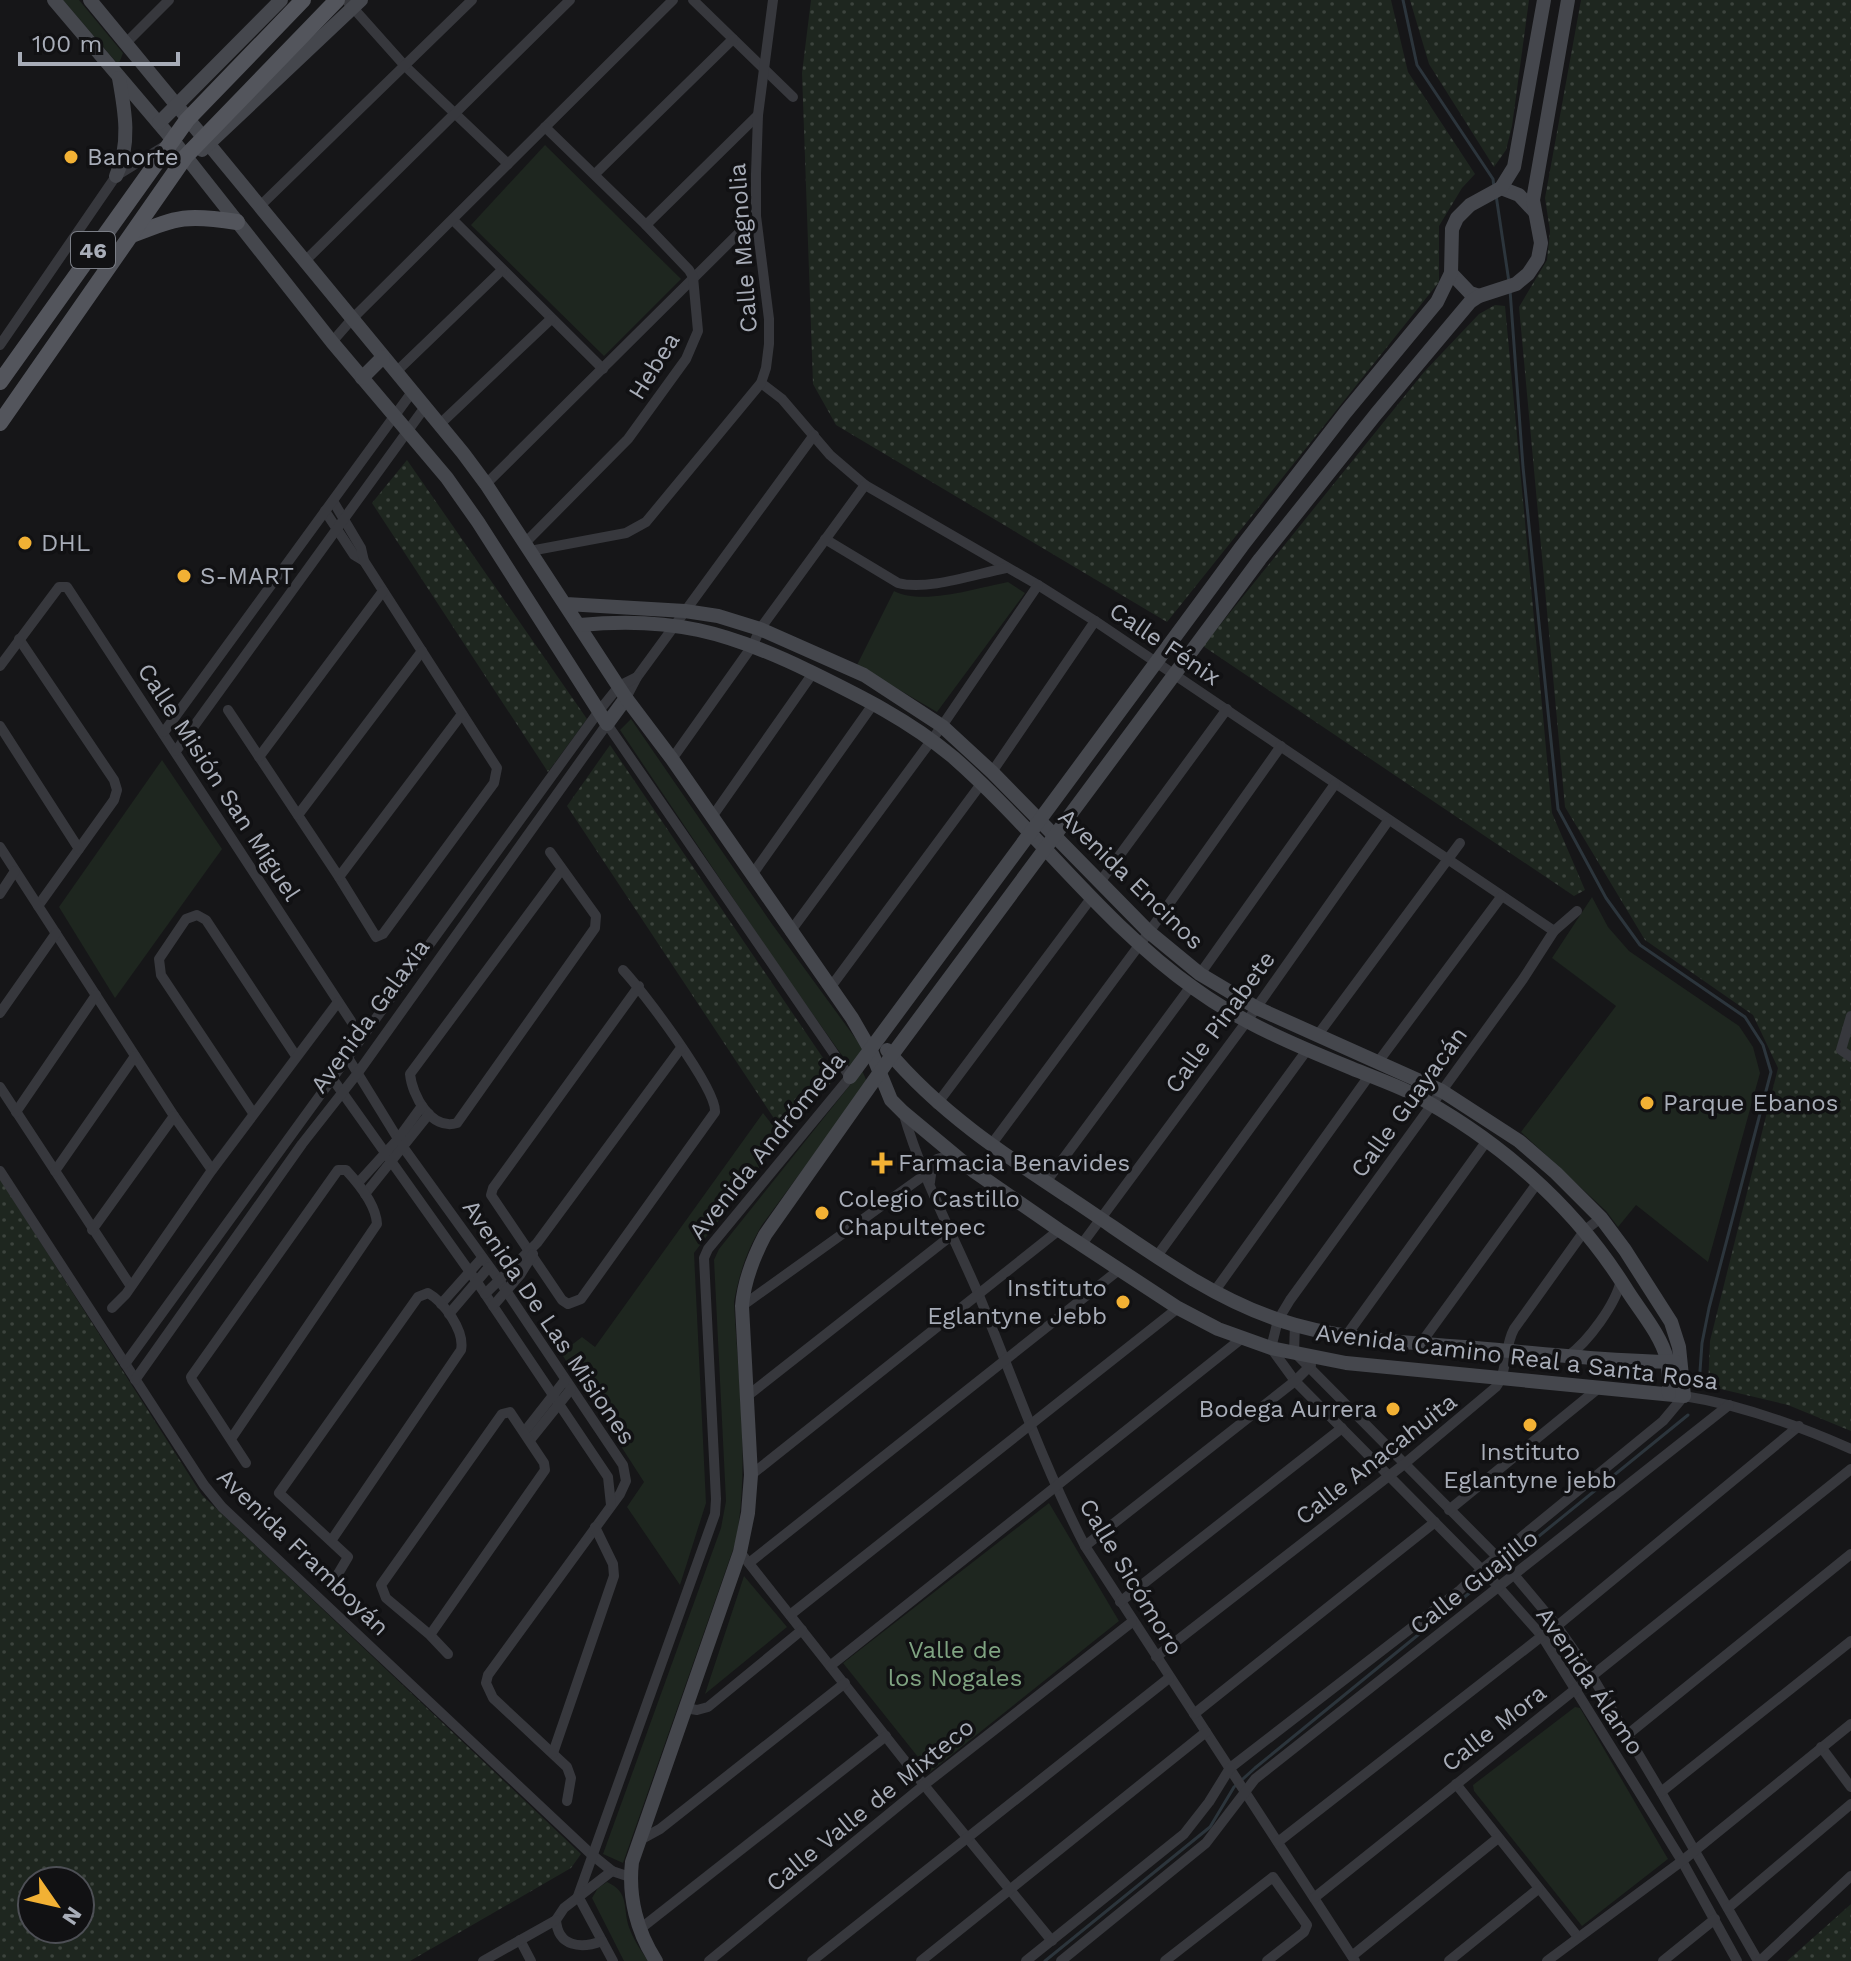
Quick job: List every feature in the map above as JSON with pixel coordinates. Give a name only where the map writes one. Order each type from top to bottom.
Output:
[{"type":"main road","name":"46","points":[[0,382],[187,120],[303,0]]},
{"type":"main road","name":"46","points":[[0,423],[188,159],[337,0]]},
{"type":"main road","points":[[132,235],[179,217],[196,216],[237,222]]},
{"type":"street","points":[[54,0],[159,123],[170,142],[188,159],[332,342],[447,478],[603,717],[850,1077]]},
{"type":"street","points":[[90,0],[468,459],[622,692],[672,759],[790,932],[874,1045]]},
{"type":"street","points":[[125,44],[169,0]]},
{"type":"street","points":[[159,123],[281,0]]},
{"type":"street","points":[[259,207],[472,0]]},
{"type":"street","points":[[304,262],[570,0]]},
{"type":"street","points":[[332,342],[673,0]]},
{"type":"street","points":[[693,0],[793,97]]},
{"type":"street","name":"Calle Magnolia","points":[[527,547],[626,533],[646,522],[761,383],[769,344],[769,319],[756,216],[758,115],[773,0]]},
{"type":"street","points":[[1501,188],[1519,195],[1534,211],[1540,226],[1538,259],[1528,274],[1516,284],[1479,296],[1470,293],[1451,273],[1452,229],[1457,218],[1482,198],[1501,188],[1514,167],[1544,0]]},
{"type":"street","points":[[1534,211],[1568,0]]},
{"type":"street","points":[[205,140],[353,3],[405,66],[508,164]]},
{"type":"street","points":[[595,174],[733,39]]},
{"type":"street","points":[[0,345],[116,176],[125,152],[125,108],[119,78]]},
{"type":"street","points":[[646,225],[758,115]]},
{"type":"street","points":[[545,127],[646,225],[693,277]]},
{"type":"street","points":[[116,176],[170,142]]},
{"type":"street","points":[[486,484],[756,216]]},
{"type":"street","points":[[453,220],[603,369]]},
{"type":"street","points":[[396,372],[502,270]]},
{"type":"street","name":"Avenida Andrómeda","points":[[578,1896],[715,1514],[704,1258],[708,1249],[850,1077],[1156,661],[1328,434],[1437,302],[1451,273]]},
{"type":"street","name":"Hebea","points":[[527,547],[628,439],[686,359],[698,331],[693,277]]},
{"type":"street","name":"Avenida Andrómeda","points":[[656,1961],[640,1929],[630,1877],[637,1842],[685,1708],[745,1557],[751,1475],[742,1306],[753,1257],[765,1235],[892,1055],[1260,559],[1376,414],[1470,302],[1479,296]]},
{"type":"street","points":[[439,425],[551,319]]},
{"type":"street","points":[[362,378],[383,357]]},
{"type":"street","name":"Calle Fénix","points":[[761,383],[782,399],[847,472],[865,485],[1095,621],[1554,931]]},
{"type":"street","points":[[164,732],[412,392]]},
{"type":"street","points":[[176,751],[425,407]]},
{"type":"street","name":"Avenida Galaxia","points":[[125,1364],[347,1056],[622,692],[637,677],[814,435]]},
{"type":"street","points":[[447,478],[468,459]]},
{"type":"street","points":[[672,759],[753,645],[760,629],[865,485]]},
{"type":"street","points":[[228,710],[376,937],[383,934],[494,783],[497,768],[364,561],[354,555],[333,501]]},
{"type":"street","points":[[325,511],[340,524]]},
{"type":"street","points":[[825,539],[907,586],[921,586],[1006,568]]},
{"type":"street","name":"Calle Misión San Miguel","points":[[19,639],[59,587],[65,585],[351,1021]]},
{"type":"street","points":[[790,932],[942,726],[1038,585]]},
{"type":"street","points":[[259,757],[383,591]]},
{"type":"street","name":"Avenida Encinos","points":[[566,604],[685,611],[718,616],[760,629],[864,675],[942,726],[1029,833],[1138,946],[1195,980],[1442,1091],[1519,1141],[1556,1173],[1601,1218],[1671,1322],[1679,1347],[1674,1362],[1676,1400]]},
{"type":"street","points":[[830,988],[986,778],[1095,621]]},
{"type":"street","name":"Avenida Encinos","points":[[580,625],[644,622],[718,633],[753,645],[813,673],[910,724],[1038,820],[1195,980],[1247,1021],[1432,1105],[1538,1182],[1585,1230],[1674,1362]]},
{"type":"street","points":[[0,666],[19,639],[114,780],[117,790],[114,800],[38,906]]},
{"type":"street","points":[[298,815],[422,651]]},
{"type":"street","points":[[712,817],[813,673]]},
{"type":"street","points":[[752,875],[874,703]]},
{"type":"street","points":[[1100,882],[1227,709]]},
{"type":"street","points":[[339,877],[462,714]]},
{"type":"street","name":"Avenida Galaxia","points":[[135,1380],[302,1144],[357,1074],[603,717]]},
{"type":"street","points":[[0,726],[79,849]]},
{"type":"street","points":[[991,1145],[1149,932],[1281,746]]},
{"type":"street","points":[[1046,1182],[1335,784]]},
{"type":"street","name":"Calle Pinabete","points":[[1082,1244],[1257,1008],[1388,821]]},
{"type":"street","points":[[1317,1036],[1460,843]]},
{"type":"street","points":[[0,847],[212,1170]]},
{"type":"street","points":[[550,852],[596,916],[595,928],[457,1123],[442,1123],[425,1110],[410,1074],[562,869]]},
{"type":"street","points":[[0,894],[15,871]]},
{"type":"street","points":[[937,1104],[1092,897]]},
{"type":"street","points":[[1378,1062],[1501,897]]},
{"type":"street","name":"Calle Guayacán","points":[[1278,1320],[1523,979],[1554,931],[1577,911]]},
{"type":"street","points":[[253,1113],[159,968],[163,951],[186,919],[191,916],[206,920],[296,1056]]},
{"type":"street","points":[[0,1013],[56,933]]},
{"type":"street","points":[[623,970],[639,986],[716,1104],[711,1119],[581,1299],[568,1304],[562,1300],[532,1251],[491,1195],[493,1188],[639,986]]},
{"type":"street","points":[[16,1112],[96,995]]},
{"type":"street","points":[[112,1308],[121,1300],[253,1113],[338,1002]]},
{"type":"street","points":[[1850,1022],[1841,1050],[1851,1057]]},
{"type":"street","name":"Avenida Camino Real a Santa Rosa","points":[[874,1045],[892,1055],[906,1074],[937,1104],[991,1145],[1214,1292],[1278,1320],[1346,1336],[1674,1362]]},
{"type":"street","name":"Avenida Camino Real a Santa Rosa","points":[[874,1045],[879,1074],[891,1100],[958,1159],[1178,1308],[1241,1339],[1294,1352],[1313,1362],[1600,1387],[1729,1405],[1799,1426],[1851,1449]]},
{"type":"street","points":[[493,1306],[681,1048]]},
{"type":"street","points":[[1157,1256],[1307,1050]]},
{"type":"street","points":[[55,1171],[135,1056]]},
{"type":"street","name":"Avenida De Las Misiones","points":[[347,1056],[401,1143],[499,1280],[623,1465],[626,1474],[624,1487],[611,1505]]},
{"type":"street","points":[[1214,1292],[1369,1076]]},
{"type":"street","name":"Avenida De Las Misiones","points":[[332,1078],[390,1156],[608,1477],[611,1505]]},
{"type":"street","points":[[0,1087],[130,1285]]},
{"type":"street","points":[[860,1101],[875,1098],[891,1100]]},
{"type":"street","points":[[365,1194],[425,1110]]},
{"type":"street","name":"Calle Sicómoro","points":[[903,1112],[913,1147],[979,1295],[1056,1488],[1085,1546],[1353,1958]]},
{"type":"street","points":[[92,1230],[174,1116]]},
{"type":"street","points":[[291,1133],[302,1144]]},
{"type":"street","points":[[1346,1336],[1486,1142]]},
{"type":"street","points":[[358,1183],[390,1156]]},
{"type":"street","points":[[742,1306],[928,1179],[937,1159],[947,1156],[958,1159]]},
{"type":"street","points":[[231,1439],[377,1224],[376,1215],[365,1194],[346,1170],[338,1170],[191,1377],[246,1463]]},
{"type":"street","name":"Avenida Framboyán","points":[[0,1171],[204,1485],[222,1507],[591,1854],[612,1871],[630,1877]]},
{"type":"street","points":[[1421,1343],[1538,1182]]},
{"type":"street","points":[[1502,1379],[1506,1351],[1514,1329],[1585,1230],[1601,1218]]},
{"type":"street","points":[[751,1475],[1059,1230]]},
{"type":"street","points":[[746,1397],[952,1235]]},
{"type":"street","points":[[485,1294],[532,1251]]},
{"type":"street","points":[[449,1314],[486,1263]]},
{"type":"street","points":[[1052,1941],[924,1785],[745,1557],[1120,1269]]},
{"type":"street","points":[[441,1304],[473,1278]]},
{"type":"street","points":[[1568,1356],[1592,1332],[1615,1297],[1621,1280]]},
{"type":"street","points":[[331,1541],[461,1350],[462,1339],[449,1314],[428,1293],[418,1297],[279,1491],[282,1498],[348,1557],[332,1584]]},
{"type":"street","points":[[790,1615],[1178,1308]]},
{"type":"street","points":[[1271,1348],[1278,1320]]},
{"type":"street","points":[[1294,1352],[1295,1324]]},
{"type":"street","points":[[830,1666],[1241,1339]]},
{"type":"street","name":"Avenida Álamo","points":[[1271,1348],[1295,1381],[1499,1588],[1542,1636],[1682,1861],[1737,1961]]},
{"type":"street","points":[[1085,1546],[1295,1381],[1313,1362]]},
{"type":"street","name":"Avenida Álamo","points":[[1313,1362],[1403,1465],[1514,1575],[1557,1626],[1592,1676],[1759,1961]]},
{"type":"street","name":"Calle Anacahuita","points":[[1156,1657],[1403,1465],[1489,1395],[1502,1379]]},
{"type":"street","points":[[528,1435],[568,1384]]},
{"type":"street","points":[[1449,1510],[1600,1387]]},
{"type":"street","name":"Calle Guajillo","points":[[1232,1771],[1459,1591],[1676,1400]]},
{"type":"street","name":"Calle Guajillo","points":[[1061,1961],[1206,1843],[1243,1788],[1729,1405]]},
{"type":"street","points":[[430,1635],[542,1476],[544,1463],[514,1414],[506,1411],[381,1585],[386,1598],[448,1654]]},
{"type":"street","points":[[1557,1626],[1799,1426]]},
{"type":"street","points":[[1120,1602],[1342,1428]]},
{"type":"street","name":"Calle Mora","points":[[1314,1898],[1851,1469]]},
{"type":"street","points":[[567,1801],[570,1774],[553,1753],[493,1698],[486,1683],[488,1675],[611,1505]]},
{"type":"street","points":[[1194,1714],[1435,1522]]},
{"type":"street","points":[[553,1753],[614,1576],[613,1564],[595,1527]]},
{"type":"street","points":[[1627,1735],[1851,1554]]},
{"type":"street","name":"Calle Valle de Mixteco","points":[[709,1961],[924,1785],[1132,1622]]},
{"type":"street","points":[[685,1708],[697,1710],[708,1707],[802,1630]]},
{"type":"street","points":[[1278,1842],[1542,1636]]},
{"type":"street","points":[[1661,1792],[1851,1641]]},
{"type":"street","points":[[812,1961],[1169,1678]]},
{"type":"street","points":[[637,1842],[660,1829],[845,1683]]},
{"type":"street","points":[[1547,1961],[1682,1861],[1851,1724]]},
{"type":"street","points":[[921,1961],[1206,1732]]},
{"type":"street","points":[[640,1929],[886,1736]]},
{"type":"street","points":[[1821,1747],[1851,1787]]},
{"type":"street","points":[[1026,1961],[1184,1834],[1232,1771]]},
{"type":"street","points":[[1456,1784],[1578,1937]]},
{"type":"street","points":[[1728,1908],[1851,1804]]},
{"type":"street","points":[[1353,1958],[1498,1838]]},
{"type":"street","points":[[483,1961],[556,1920],[564,1908],[612,1871]]},
{"type":"street","points":[[1759,1961],[1851,1876]]},
{"type":"street","points":[[1165,1961],[1271,1877],[1307,1925],[1304,1932],[1267,1961]]},
{"type":"street","points":[[1449,1961],[1538,1889]]},
{"type":"street","points":[[578,1896],[613,1961]]},
{"type":"street","points":[[1663,1961],[1715,1919]]},
{"type":"street","points":[[556,1920],[557,1928],[568,1942],[584,1946],[602,1941]]},
{"type":"street","points":[[520,1940],[531,1961]]},
{"type":"green space","points":[[63,0],[79,0],[123,53],[120,61],[117,63]]},
{"type":"green space","points":[[811,0],[1391,0],[1408,72],[1475,174],[1462,188],[1439,226],[1439,282],[1167,622],[836,425],[813,384],[802,73]]},
{"type":"green space","points":[[1410,0],[1529,0],[1512,126],[1506,150],[1494,167],[1429,64]]},
{"type":"green space","points":[[1581,0],[1851,0],[1851,1431],[1788,1405],[1708,1386],[1710,1341],[1778,1068],[1753,1015],[1645,940],[1565,807],[1519,307],[1547,260],[1550,231],[1545,198]]},
{"type":"green space","points":[[545,145],[681,279],[604,356],[471,225]]},
{"type":"green space","points":[[1495,305],[1505,306],[1552,813],[1585,890],[1574,896],[1203,646],[1424,372],[1479,314]]},
{"type":"green space","points":[[407,460],[587,719],[548,772],[372,503]]},
{"type":"green space","points":[[1008,582],[1025,593],[937,712],[857,665],[894,591],[920,597],[934,596]]},
{"type":"green space","points":[[631,719],[772,924],[864,1050],[851,1068],[620,730]]},
{"type":"green space","points":[[610,745],[836,1077],[785,1135],[567,806]]},
{"type":"green space","points":[[162,760],[222,849],[115,998],[59,907]]},
{"type":"green space","name":"Parque Ebanos","points":[[1592,897],[1608,927],[1629,951],[1739,1026],[1753,1047],[1760,1073],[1708,1262],[1636,1205],[1618,1227],[1606,1211],[1521,1132],[1616,1006],[1552,958]]},
{"type":"green space","points":[[862,1070],[867,1082],[762,1225],[741,1272],[734,1302],[743,1452],[736,1541],[623,1863],[603,1854],[721,1528],[726,1501],[714,1260],[719,1249]]},
{"type":"green space","points":[[763,1113],[782,1137],[694,1253],[706,1503],[680,1585],[627,1507],[644,1482],[561,1353],[582,1337],[595,1347]]},
{"type":"green space","points":[[0,1179],[202,1495],[581,1854],[571,1868],[410,1961],[0,1961]]},
{"type":"green space","name":"Valle de los Nogales","points":[[1049,1503],[1119,1621],[930,1772],[843,1663]]},
{"type":"green space","points":[[744,1576],[787,1627],[705,1694]]},
{"type":"green space","points":[[1575,1707],[1580,1708],[1668,1859],[1582,1926],[1474,1791],[1473,1785]]},
{"type":"green space","points":[[607,1882],[615,1886],[623,1897],[631,1932],[648,1961],[624,1961],[592,1898],[598,1888]]},
{"type":"green space","points":[[1851,1904],[1851,1961],[1787,1961]]},
{"type":"waterway","points":[[1403,0],[1417,65],[1493,179],[1494,187]]},
{"type":"waterway","points":[[1496,195],[1509,282]]},
{"type":"waterway","points":[[1510,290],[1523,467],[1558,809],[1606,898],[1640,945],[1745,1017],[1763,1045],[1771,1072],[1709,1308],[1702,1343],[1699,1385]]},
{"type":"waterway","points":[[1512,1558],[1688,1415]]},
{"type":"waterway","points":[[1045,1961],[1210,1827],[1234,1787],[1255,1768],[1478,1586]]},
{"type":"place","name":"Banorte","points":[[71,157]]},
{"type":"place","name":"DHL","points":[[25,543]]},
{"type":"place","name":"S-MART","points":[[184,576]]},
{"type":"place","name":"Parque Ebanos","points":[[1647,1103]]},
{"type":"place","name":"Farmacia Benavides","points":[[882,1163]]},
{"type":"place","name":"Colegio Castillo Chapultepec","points":[[822,1213]]},
{"type":"place","name":"Instituto Eglantyne Jebb","points":[[1123,1302]]},
{"type":"place","name":"Bodega Aurrera","points":[[1393,1409]]},
{"type":"place","name":"Instituto Eglantyne jebb","points":[[1530,1425]]}]
